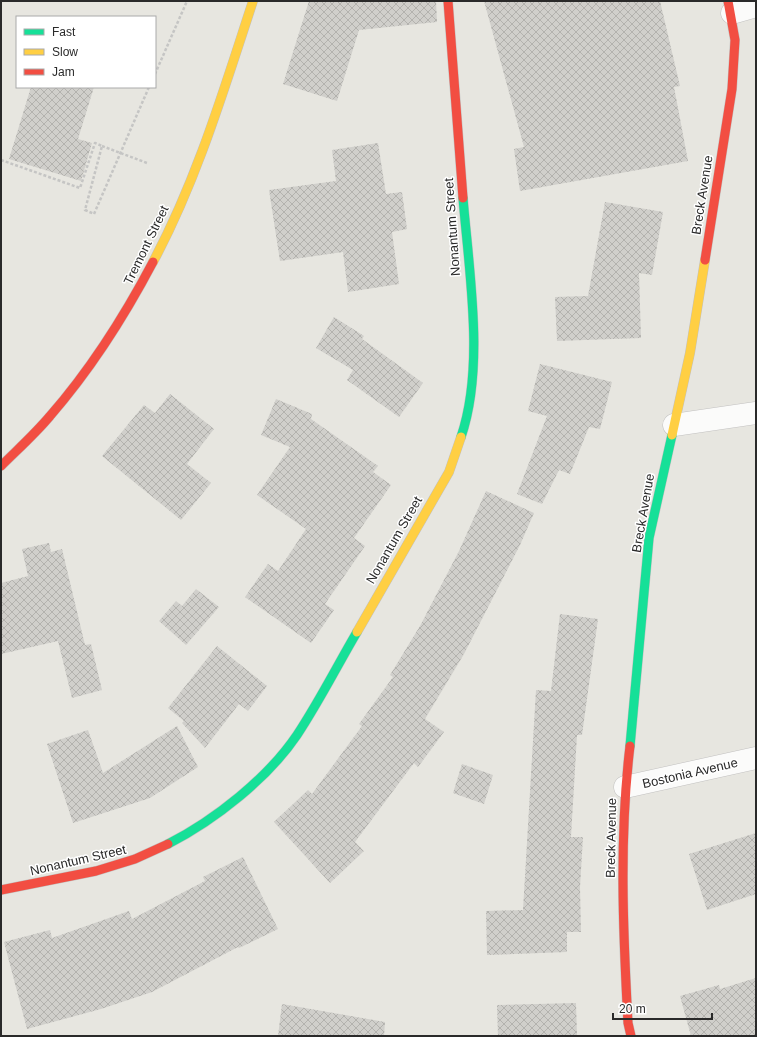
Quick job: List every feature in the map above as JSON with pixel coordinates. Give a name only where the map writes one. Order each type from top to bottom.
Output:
[{"type":"street","name":"Tremont Street","points":[[1,466],[48,420],[78,384],[99,356],[139,291],[186,191],[226,84],[254,1]]},
{"type":"street","name":"Nonantum Street","points":[[1,890],[96,871],[135,859],[170,843],[218,813],[262,776],[297,735],[449,472],[468,417],[473,375],[474,339],[448,1]]},
{"type":"street","points":[[730,7],[756,6]]},
{"type":"street","name":"Breck Avenue","points":[[631,1036],[628,1023],[623,921],[625,787],[633,720],[649,538],[690,353],[732,89],[735,40],[730,7]]},
{"type":"street","points":[[674,425],[756,413]]},
{"type":"street","name":"Bostonia Avenue","points":[[625,787],[756,758]]},
{"type":"path","points":[[156,72],[187,1]]},
{"type":"path","points":[[102,146],[85,210],[94,214],[149,88]]},
{"type":"path","points":[[1,165],[2,161],[80,188],[95,143],[147,163]]},
{"type":"building","points":[[309,1],[436,1],[437,22],[359,30],[337,101],[283,84]]},
{"type":"building","points":[[484,1],[660,1],[680,86],[674,87],[688,161],[520,191],[514,149],[524,147]]},
{"type":"building","points":[[31,88],[94,88],[78,139],[92,143],[81,181],[9,159]]},
{"type":"building","points":[[378,143],[386,194],[402,192],[407,229],[392,232],[399,284],[348,292],[343,252],[280,261],[269,190],[336,181],[332,150]]},
{"type":"building","points":[[605,202],[663,212],[652,275],[639,273],[641,338],[557,341],[555,297],[588,296]]},
{"type":"building","points":[[334,317],[364,336],[362,339],[423,383],[399,417],[347,380],[353,370],[316,348]]},
{"type":"building","points":[[540,364],[612,382],[600,429],[589,427],[570,474],[559,470],[542,504],[517,494],[547,416],[528,411]]},
{"type":"building","points":[[170,394],[214,429],[187,464],[211,483],[181,520],[102,456],[144,405],[155,413]]},
{"type":"building","points":[[276,399],[312,414],[311,419],[378,466],[373,472],[391,485],[354,538],[365,546],[325,604],[334,610],[311,643],[245,597],[268,564],[278,571],[306,529],[257,495],[290,447],[261,435]]},
{"type":"building","points":[[486,491],[534,513],[520,545],[464,654],[425,719],[444,732],[418,767],[414,763],[355,842],[364,851],[330,883],[274,822],[308,790],[312,794],[362,726],[359,724],[393,677],[390,675],[420,626],[459,551]]},
{"type":"building","points":[[49,543],[51,552],[62,549],[85,645],[91,644],[102,690],[72,698],[58,641],[1,654],[1,583],[28,576],[22,549]]},
{"type":"building","points":[[196,589],[219,607],[186,645],[159,621],[176,601],[182,606]]},
{"type":"building","points":[[560,614],[598,619],[582,735],[577,735],[571,837],[583,837],[580,887],[581,932],[567,932],[567,952],[487,955],[486,911],[523,910],[536,690],[551,691]]},
{"type":"building","points":[[217,646],[267,686],[248,711],[239,704],[205,748],[182,723],[184,721],[168,708]]},
{"type":"building","points":[[177,726],[198,767],[150,798],[73,823],[47,744],[88,730],[103,773]]},
{"type":"building","points":[[462,764],[493,775],[484,804],[453,793]]},
{"type":"building","points":[[756,833],[756,894],[707,910],[689,854]]},
{"type":"building","points":[[243,857],[278,929],[239,948],[238,947],[152,992],[101,1009],[27,1029],[4,942],[50,930],[52,938],[129,911],[132,919],[205,881],[203,877]]},
{"type":"building","points":[[756,978],[756,1036],[691,1036],[680,996],[719,985],[720,989]]},
{"type":"building","points":[[576,1003],[577,1036],[498,1036],[497,1005]]},
{"type":"building","points":[[282,1004],[385,1022],[384,1036],[278,1036]]},
{"type":"traffic: fast","points":[[461,437],[468,410],[474,350],[471,288],[463,198]]},
{"type":"traffic: fast","points":[[630,746],[649,538],[672,435]]},
{"type":"traffic: fast","points":[[168,844],[204,823],[222,810],[239,797],[271,767],[297,735],[357,632]]},
{"type":"traffic: slow","points":[[153,262],[169,231],[209,134],[253,1]]},
{"type":"traffic: slow","points":[[672,435],[690,353],[705,260]]},
{"type":"traffic: slow","points":[[357,632],[449,472],[461,437]]},
{"type":"traffic: jam","points":[[448,1],[463,198]]},
{"type":"traffic: jam","points":[[705,260],[732,89],[735,40],[728,1]]},
{"type":"traffic: jam","points":[[1,466],[44,423],[79,380],[118,323],[153,262]]},
{"type":"traffic: jam","points":[[630,746],[624,815],[623,884],[628,1023],[631,1036]]},
{"type":"traffic: jam","points":[[1,890],[96,871],[135,859],[168,844]]}]
